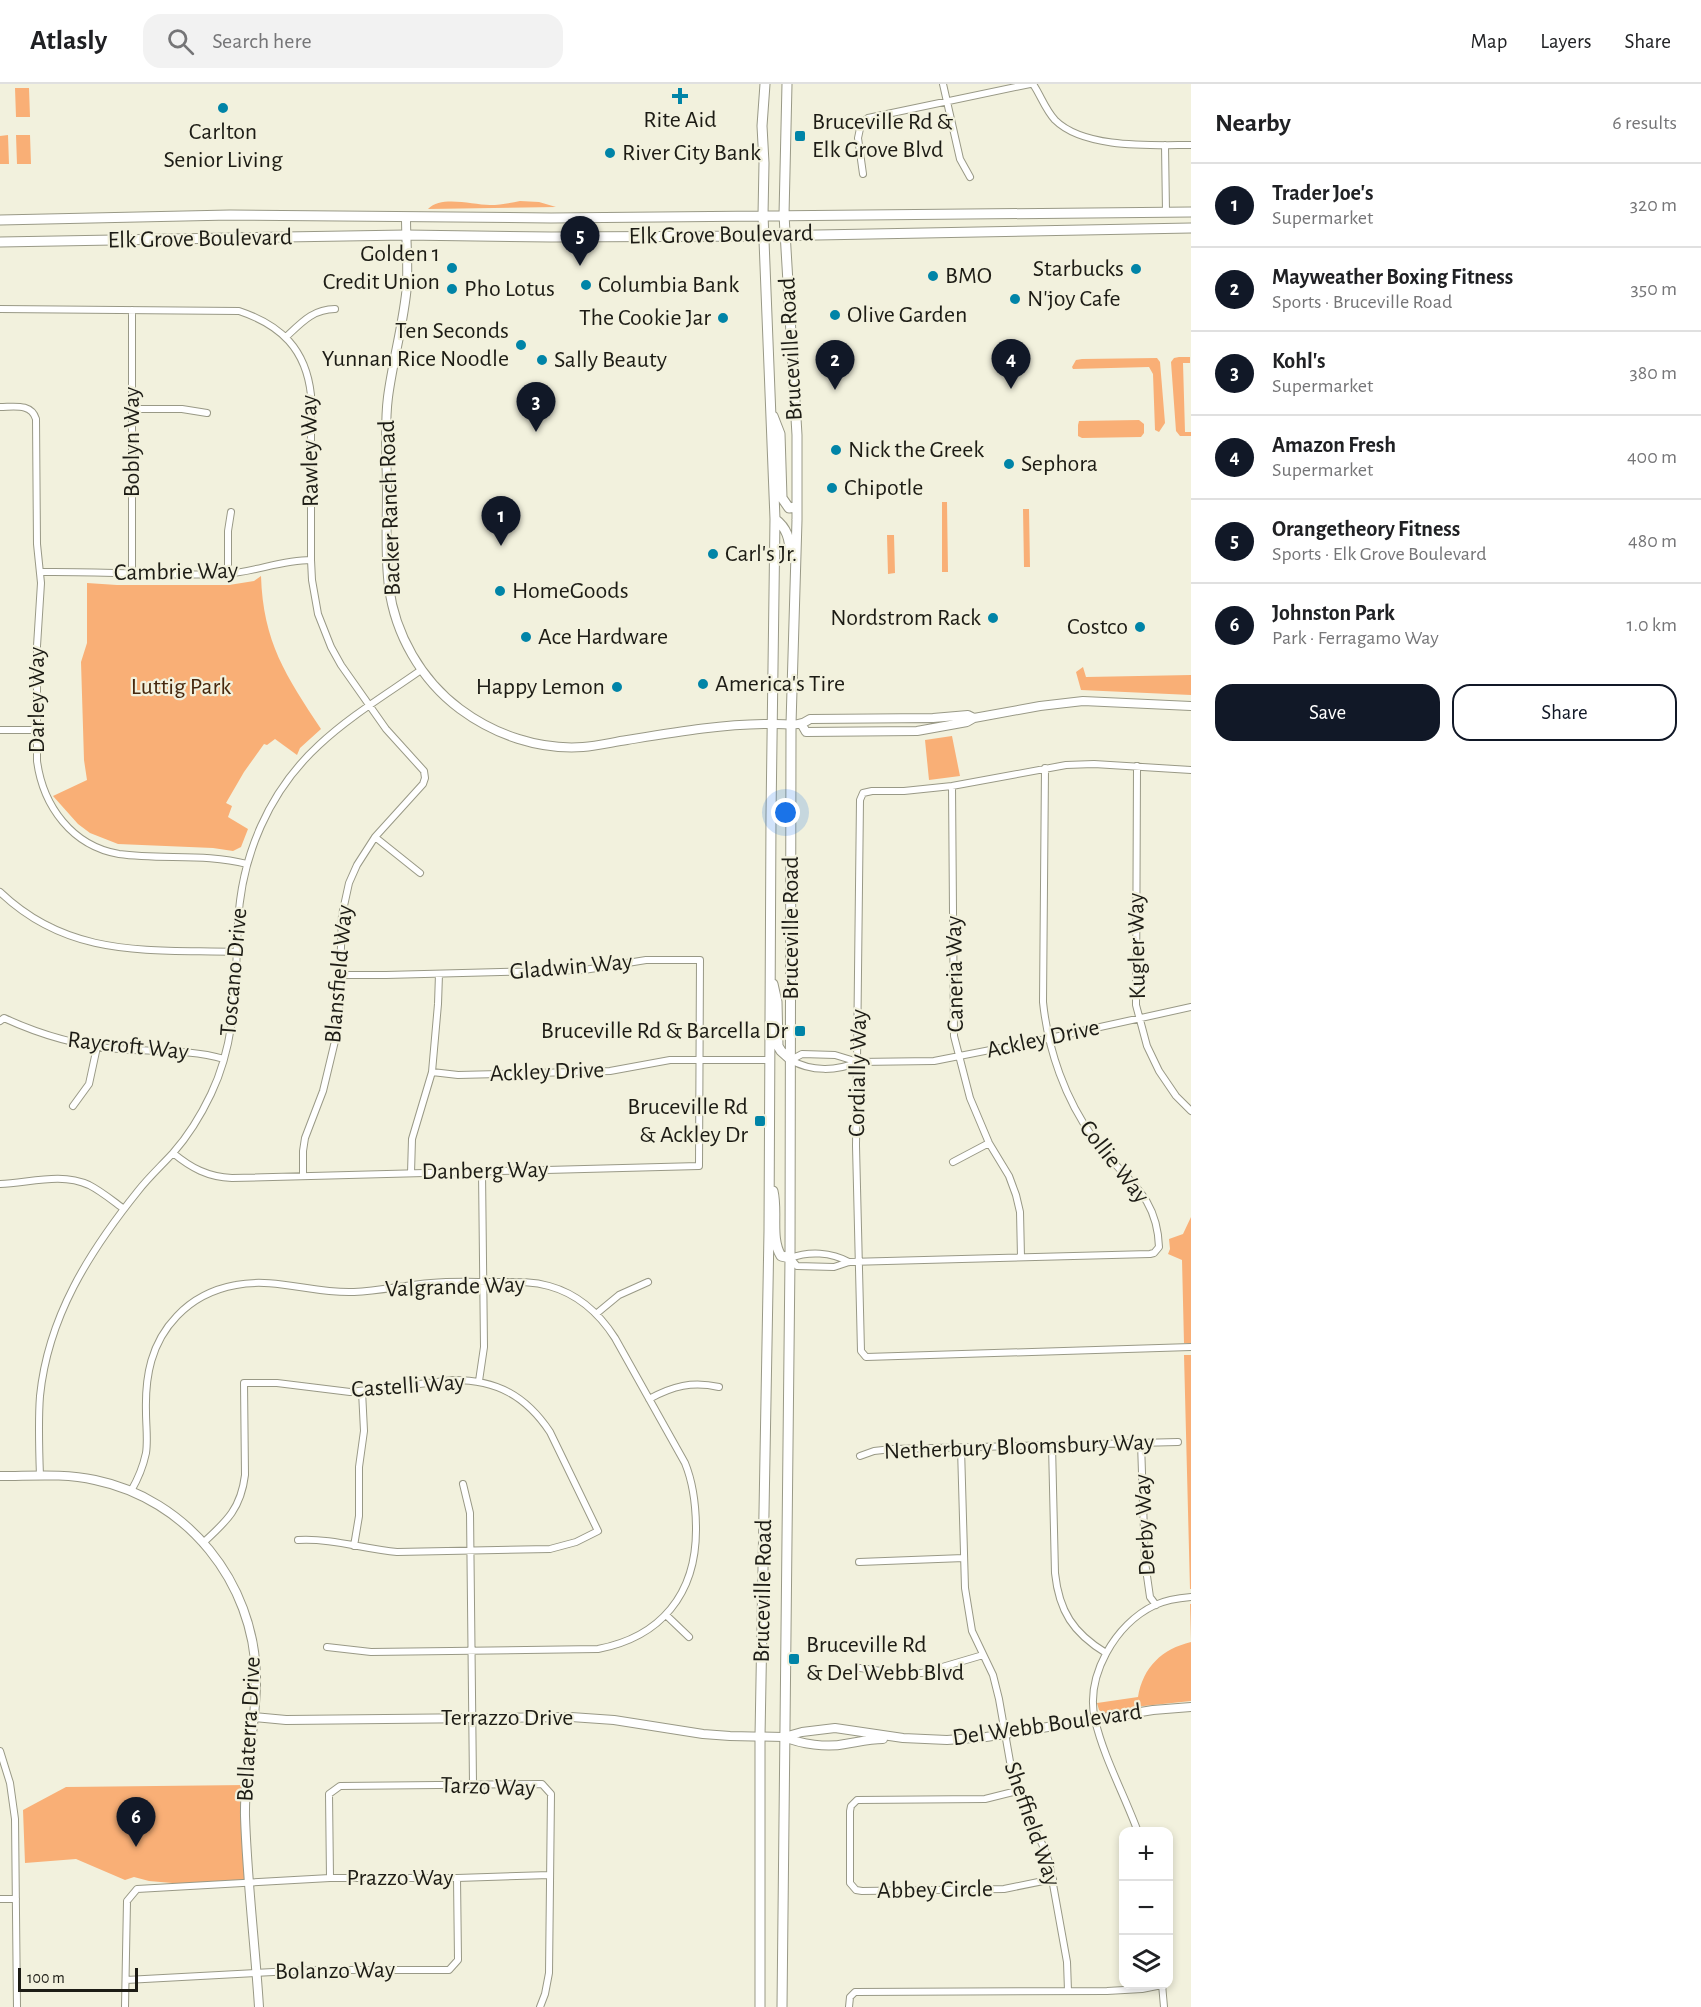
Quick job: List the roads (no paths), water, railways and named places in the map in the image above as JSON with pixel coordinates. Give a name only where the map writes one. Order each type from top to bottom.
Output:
[{"type":"main road","name":"Bruceville Road","points":[[760,2007],[760,1737],[769,1253],[771,724],[775,519],[763,215],[762,126],[765,84]]},
{"type":"main road","name":"Bruceville Road","points":[[782,2007],[792,1060],[791,724],[796,507],[796,435],[784,215],[787,84]]},
{"type":"main road","name":"Elk Grove Boulevard","points":[[0,220],[230,215],[551,218],[1191,212]]},
{"type":"main road","name":"Elk Grove Boulevard","points":[[0,242],[406,235],[764,236],[1191,228]]},
{"type":"main road","name":"Bruceville Road","points":[[771,411],[780,434],[782,498],[789,508],[796,507]]},
{"type":"main road","name":"Bruceville Road","points":[[775,519],[782,524],[789,540],[789,591],[794,615]]},
{"type":"main road","name":"Bruceville Road","points":[[770,972],[777,1002],[778,1046],[792,1060]]},
{"type":"main road","name":"Bruceville Road","points":[[769,1174],[775,1202],[776,1247],[781,1256],[790,1258]]},
{"type":"street","points":[[943,84],[960,159],[970,177]]},
{"type":"street","points":[[863,174],[858,138],[861,124],[868,118],[1031,84],[1050,114],[1063,126],[1078,135],[1096,140],[1191,145]]},
{"type":"street","points":[[1165,145],[1166,212]]},
{"type":"street","name":"Backer Ranch Road","points":[[406,217],[405,298],[386,413],[388,573],[398,624],[421,670],[445,697],[468,715],[493,730],[534,744],[584,747],[710,726],[802,725]]},
{"type":"street","name":"Rawley Way","points":[[0,309],[239,311],[270,324],[286,337],[303,361],[310,385],[311,560],[315,600],[325,634],[341,665],[370,706]]},
{"type":"street","points":[[286,337],[310,316],[322,310],[335,309]]},
{"type":"street","name":"Boblyn Way","points":[[132,310],[132,575]]},
{"type":"street","name":"Darley Way","points":[[0,407],[26,408],[35,415],[37,544],[41,603],[37,646],[37,761],[44,792],[60,819],[88,843],[118,853],[213,857],[247,864]]},
{"type":"street","points":[[132,409],[182,409],[207,413]]},
{"type":"street","points":[[228,573],[228,531],[231,512]]},
{"type":"street","name":"Cambrie Way","points":[[40,572],[132,575],[228,573],[248,571],[282,562],[311,560]]},
{"type":"street","name":"Toscano Drive","points":[[40,1476],[40,1394],[51,1341],[67,1298],[80,1273],[124,1209],[173,1153],[203,1109],[224,1059],[234,1020],[239,910],[247,864],[260,826],[292,775],[321,744],[421,670]]},
{"type":"street","points":[[974,718],[968,715],[933,718],[810,719],[802,725],[806,732],[891,732],[942,728],[974,718],[1083,701],[1191,706]]},
{"type":"street","name":"Blansfield Way","points":[[303,1176],[305,1138],[323,1091],[335,1041],[344,902],[357,864],[375,837],[412,798],[425,778],[424,771],[386,729],[370,706]]},
{"type":"street","points":[[0,730],[37,730]]},
{"type":"street","name":"Cordially Way","points":[[1191,770],[1094,764],[1045,768],[952,786],[904,791],[872,791],[861,796],[856,1146],[861,1351],[866,1357],[1191,1347]]},
{"type":"street","name":"Kugler Way","points":[[1137,766],[1135,998],[1147,1046],[1159,1071],[1176,1096],[1191,1111]]},
{"type":"street","name":"Collie Way","points":[[849,1262],[828,1254],[801,1254],[790,1258],[797,1266],[834,1267],[849,1262],[1150,1254],[1159,1247],[1152,1212],[1146,1199],[1138,1187],[1095,1141],[1077,1114],[1065,1088],[1049,1039],[1043,1002],[1045,768]]},
{"type":"street","name":"Caneria Way","points":[[952,786],[953,1020],[970,1098],[989,1143],[1009,1176],[1016,1195],[1020,1212],[1021,1257]]},
{"type":"street","points":[[375,837],[420,873]]},
{"type":"street","points":[[0,892],[26,915],[45,926],[94,944],[131,949],[237,952]]},
{"type":"street","name":"Gladwin Way","points":[[340,975],[584,970],[646,960],[700,960],[699,1061]]},
{"type":"street","points":[[411,1173],[412,1139],[432,1072],[439,974]]},
{"type":"street","name":"Ackley Drive","points":[[858,1062],[835,1055],[802,1054],[792,1060],[802,1066],[812,1068],[835,1068],[858,1062],[914,1063],[960,1057],[1191,1007]]},
{"type":"street","name":"Raycroft Way","points":[[0,1021],[4,1018],[45,1035],[97,1047],[194,1052],[224,1059]]},
{"type":"street","points":[[73,1106],[89,1084],[97,1047]]},
{"type":"street","name":"Ackley Drive","points":[[432,1072],[458,1075],[610,1071],[653,1062],[770,1060]]},
{"type":"street","name":"Danberg Way","points":[[173,1153],[197,1170],[223,1178],[699,1166],[699,1061]]},
{"type":"street","points":[[953,1162],[989,1143]]},
{"type":"street","points":[[479,1381],[484,1347],[482,1172]]},
{"type":"street","points":[[0,1184],[72,1179],[98,1190],[124,1209]]},
{"type":"street","name":"Valgrande Way","points":[[131,1491],[143,1466],[146,1451],[145,1391],[151,1358],[166,1328],[177,1316],[195,1301],[220,1289],[246,1283],[354,1292],[432,1283],[523,1282],[551,1287],[581,1301],[596,1314],[615,1338],[691,1477],[696,1508],[695,1551],[692,1567],[679,1598],[666,1615],[635,1638],[598,1649],[371,1652],[327,1647]]},
{"type":"street","points":[[596,1314],[619,1295],[648,1282]]},
{"type":"street","name":"Castelli Way","points":[[204,1542],[225,1524],[244,1489],[244,1383],[277,1383],[340,1391],[362,1391],[454,1380],[479,1381],[509,1392],[530,1407],[550,1432],[598,1531],[576,1542],[550,1549],[397,1552],[326,1540],[298,1540]]},
{"type":"street","points":[[649,1399],[681,1384],[705,1384],[719,1387]]},
{"type":"street","points":[[354,1546],[359,1516],[359,1477],[364,1431],[362,1391]]},
{"type":"street","name":"Netherbury Bloomsbury Way","points":[[860,1456],[874,1451],[892,1449],[1178,1442]]},
{"type":"street","name":"Derby Way","points":[[1141,1443],[1144,1562],[1149,1590],[1156,1605]]},
{"type":"street","points":[[1052,1445],[1054,1573],[1057,1592],[1065,1613],[1077,1630],[1106,1653]]},
{"type":"street","name":"Sheffield Way","points":[[961,1448],[965,1588],[972,1631],[993,1675],[1017,1791],[1044,1848],[1053,1879],[1067,1962],[1068,1991]]},
{"type":"street","name":"Bellaterra Drive","points":[[0,1476],[88,1479],[131,1491],[171,1513],[204,1542],[231,1580],[246,1615],[252,1637],[256,1675],[245,1797],[260,2007]]},
{"type":"street","points":[[463,1484],[470,1513],[473,1784]]},
{"type":"street","points":[[859,1562],[964,1558]]},
{"type":"street","points":[[1136,1827],[1095,1719],[1093,1702],[1096,1680],[1106,1653],[1132,1621],[1156,1605],[1191,1597]]},
{"type":"street","points":[[666,1615],[689,1637]]},
{"type":"street","points":[[860,1668],[895,1673],[922,1673],[983,1655]]},
{"type":"street","name":"Del Webb Boulevard","points":[[784,1737],[801,1744],[836,1745],[866,1740],[903,1738],[956,1740],[1153,1710],[1191,1707]]},
{"type":"street","name":"Terrazzo Drive","points":[[253,1717],[286,1720],[597,1718],[703,1734],[760,1737]]},
{"type":"street","name":"Del Webb Boulevard","points":[[760,1737],[784,1737],[801,1732],[835,1728],[903,1738]]},
{"type":"street","points":[[1,1755],[13,1798],[15,1819],[17,2007]]},
{"type":"street","name":"Tarzo Way","points":[[330,1878],[329,1794],[340,1786],[542,1784],[551,1794],[549,1973],[540,2007]]},
{"type":"street","name":"Abbey Circle","points":[[1017,1791],[986,1799],[857,1800],[851,1806],[850,1811],[850,1883],[856,1890],[862,1891],[957,1890],[1004,1889],[1053,1879]]},
{"type":"street","name":"Prazzo Way","points":[[125,2007],[127,1901],[137,1889],[330,1878],[550,1875]]},
{"type":"street","name":"Bolanzo Way","points":[[126,1980],[312,1970],[449,1970],[458,1960],[457,1878]]},
{"type":"street","points":[[0,1899],[16,1899]]},
{"type":"street","points":[[849,2007],[850,1997],[855,1992],[1142,1989]]},
{"type":"street","points":[[1162,1989],[1164,2007]]},
{"type":"place","name":"Rite Aid","points":[[680,96]]},
{"type":"place","name":"Carlton Senior Living","points":[[223,108]]},
{"type":"place","name":"Bruceville Rd & Elk Grove Blvd","points":[[800,136]]},
{"type":"place","name":"River City Bank","points":[[610,153]]},
{"type":"place","name":"Orangetheory Fitness","points":[[580,266]]},
{"type":"place","name":"Golden 1 Credit Union","points":[[452,268]]},
{"type":"place","name":"Starbucks","points":[[1136,269]]},
{"type":"place","name":"BMO","points":[[933,276]]},
{"type":"place","name":"Columbia Bank","points":[[586,285]]},
{"type":"place","name":"Pho Lotus","points":[[452,289]]},
{"type":"place","name":"N'joy Cafe","points":[[1015,299]]},
{"type":"place","name":"Olive Garden","points":[[835,315]]},
{"type":"place","name":"The Cookie Jar","points":[[723,318]]},
{"type":"place","name":"Ten Seconds Yunnan Rice Noodle","points":[[521,345]]},
{"type":"place","name":"Sally Beauty","points":[[542,360]]},
{"type":"place","name":"Amazon Fresh","points":[[1011,389]]},
{"type":"place","name":"Mayweather Boxing Fitness","points":[[835,390]]},
{"type":"place","name":"Kohl's","points":[[536,432]]},
{"type":"place","name":"Nick the Greek","points":[[836,450]]},
{"type":"place","name":"Sephora","points":[[1009,464]]},
{"type":"place","name":"Chipotle","points":[[832,488]]},
{"type":"place","name":"Trader Joe's","points":[[501,546]]},
{"type":"place","name":"Carl's Jr.","points":[[713,554]]},
{"type":"place","name":"HomeGoods","points":[[500,591]]},
{"type":"place","name":"Nordstrom Rack","points":[[993,618]]},
{"type":"place","name":"Costco","points":[[1140,627]]},
{"type":"place","name":"Ace Hardware","points":[[526,637]]},
{"type":"place","name":"America's Tire","points":[[703,684]]},
{"type":"place","name":"Happy Lemon","points":[[617,687]]},
{"type":"place","name":"Bruceville Rd & Barcella Dr","points":[[800,1031]]},
{"type":"place","name":"Bruceville Rd & Ackley Dr","points":[[760,1121]]},
{"type":"place","name":"Bruceville Rd & Del Webb Blvd","points":[[794,1659]]},
{"type":"place","name":"Johnston Park","points":[[136,1847]]},
{"type":"park label","name":"Luttig Park","points":[[181,687]]}]
